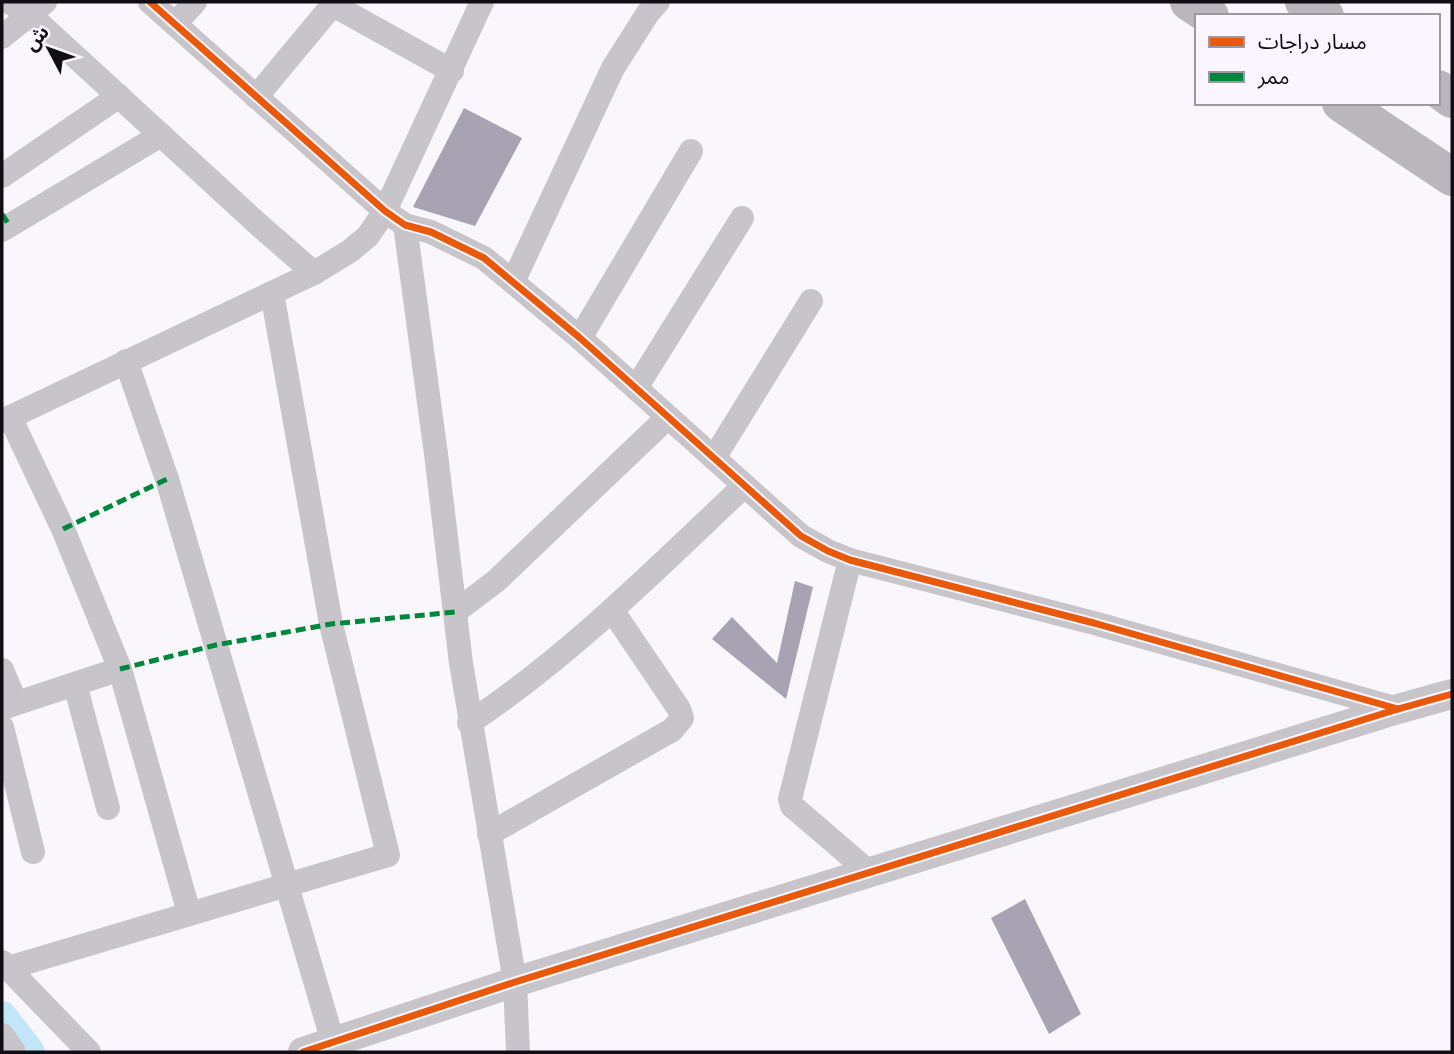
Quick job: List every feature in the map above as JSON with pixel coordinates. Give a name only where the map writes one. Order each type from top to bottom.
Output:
[{"type":"highway","points":[[1189,2],[1207,14]]},
{"type":"highway","points":[[1304,2],[1322,14]]},
{"type":"highway","points":[[1344,105],[1452,177]]},
{"type":"street","points":[[150,2],[395,218],[475,253],[513,282],[580,338],[800,536],[850,560],[1094,623],[1398,709]]},
{"type":"street","points":[[175,24],[195,2]]},
{"type":"street","points":[[482,2],[395,218],[470,723],[515,982],[518,1052]]},
{"type":"street","points":[[513,282],[613,68],[658,2]]},
{"type":"street","points":[[256,97],[334,4],[452,71]]},
{"type":"street","points":[[2,37],[28,6],[119,96],[314,273]]},
{"type":"street","points":[[2,176],[119,96]]},
{"type":"street","points":[[2,230],[161,135]]},
{"type":"street","points":[[580,338],[691,151]]},
{"type":"street","points":[[189,913],[120,669],[64,529],[6,419],[314,273],[395,218]]},
{"type":"street","points":[[636,388],[741,218]]},
{"type":"street","points":[[89,1052],[5,965],[388,855],[331,624],[272,293]]},
{"type":"street","points":[[714,458],[811,301]]},
{"type":"street","points":[[127,361],[167,480],[332,1042]]},
{"type":"street","points":[[455,612],[496,582],[668,417]]},
{"type":"street","points":[[470,723],[513,693],[612,610],[744,486]]},
{"type":"street","points":[[850,560],[790,799],[792,806],[869,873]]},
{"type":"street","points":[[489,834],[672,730],[682,718],[679,709],[612,610]]},
{"type":"street","points":[[2,670],[9,705],[120,669]]},
{"type":"street","points":[[75,684],[108,808]]},
{"type":"street","points":[[303,1052],[515,982],[1452,694]]},
{"type":"street","points":[[2,727],[33,852]]},
{"type":"street","points":[[2,1035],[14,1052]]},
{"type":"building","points":[[464,108],[522,138],[475,226],[413,207]]},
{"type":"building","points":[[795,581],[813,587],[786,699],[712,639],[732,617],[777,663]]},
{"type":"building","points":[[1025,899],[1081,1014],[1049,1034],[991,918]]},
{"type":"waterway","points":[[2,1016],[30,1052]]},
{"type":"marked path","points":[[2,214],[9,225]]},
{"type":"marked path","points":[[63,529],[167,479]]},
{"type":"marked path","points":[[120,669],[216,645],[331,624],[455,612]]},
{"type":"cycle path","points":[[150,2],[385,211],[405,225],[431,232],[484,258],[580,338],[801,536],[850,560],[1094,623],[1398,709]]},
{"type":"cycle path","points":[[303,1052],[515,982],[1452,694]]}]
